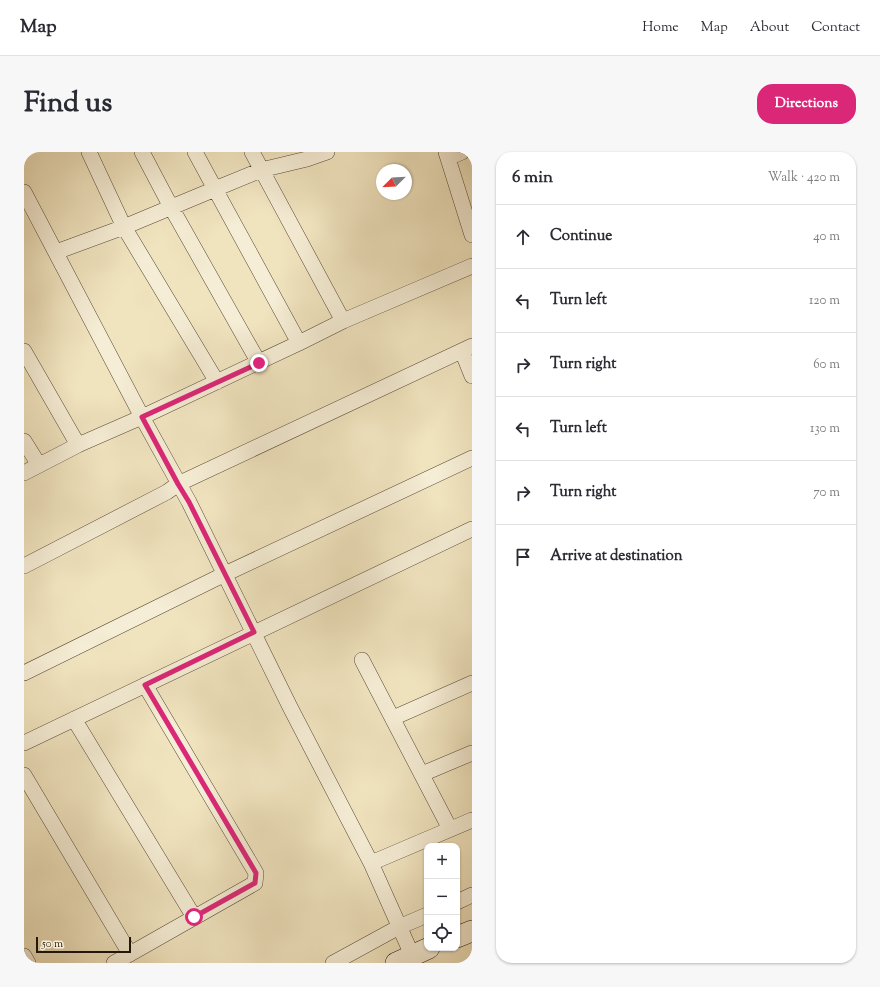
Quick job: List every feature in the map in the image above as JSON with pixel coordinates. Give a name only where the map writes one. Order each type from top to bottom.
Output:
[{"type":"street","points":[[89,152],[124,227],[217,382]]},
{"type":"street","points":[[142,152],[171,208],[259,363]]},
{"type":"street","points":[[195,152],[299,343]]},
{"type":"street","points":[[252,152],[343,322]]},
{"type":"street","points":[[56,252],[124,227],[261,170],[305,155],[327,152]]},
{"type":"street","points":[[462,152],[447,155],[472,235]]},
{"type":"street","points":[[24,192],[142,417],[189,502],[371,863],[413,955]]},
{"type":"street","points":[[24,473],[78,445],[259,363],[343,322],[472,266]]},
{"type":"street","points":[[24,566],[167,492],[178,484],[467,348],[472,376]]},
{"type":"street","points":[[24,351],[78,445]]},
{"type":"street","points":[[24,440],[39,465]]},
{"type":"street","points":[[24,673],[225,574],[472,458]]},
{"type":"street","points":[[24,743],[472,529]]},
{"type":"street","points":[[362,660],[450,829]]},
{"type":"street","points":[[393,718],[472,683]]},
{"type":"street","points":[[114,963],[255,883],[256,873],[145,685]]},
{"type":"street","points":[[74,719],[194,917]]},
{"type":"street","points":[[422,774],[472,753]]},
{"type":"street","points":[[24,775],[130,954]]},
{"type":"street","points":[[371,863],[472,820]]},
{"type":"street","points":[[460,901],[472,895]]},
{"type":"street","points":[[333,963],[399,927],[424,916]]},
{"type":"street","points":[[24,956],[28,963]]},
{"type":"route","points":[[194,917],[255,883],[256,873],[145,685],[254,632],[189,502],[142,417],[259,363]]}]
